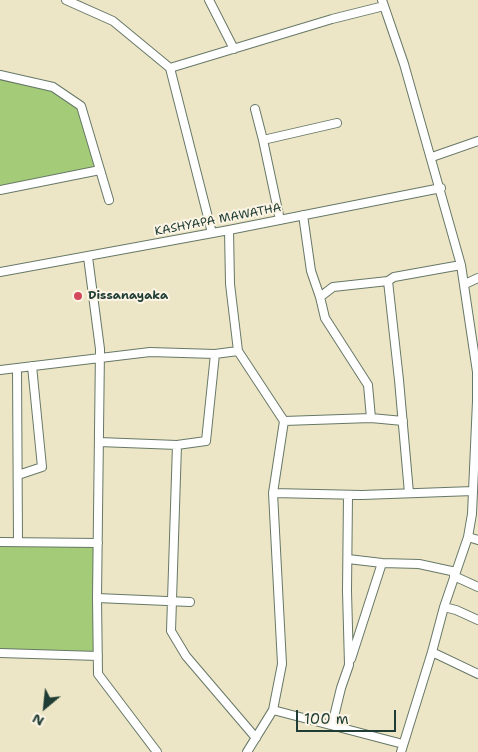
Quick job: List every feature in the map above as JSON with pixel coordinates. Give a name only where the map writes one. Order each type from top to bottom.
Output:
[{"type":"street","points":[[66,0],[113,21],[170,68],[212,233]]},
{"type":"street","points":[[209,0],[234,49]]},
{"type":"street","points":[[170,68],[383,3],[404,64],[432,157],[465,284],[477,372],[478,401],[472,514],[468,537],[444,607],[402,748],[332,725],[274,710]]},
{"type":"street","points":[[0,76],[53,87],[81,106],[109,200]]},
{"type":"street","points":[[255,109],[280,220]]},
{"type":"street","points":[[263,140],[337,123]]},
{"type":"street","points":[[432,157],[478,141]]},
{"type":"street","points":[[0,190],[100,170]]},
{"type":"street","name":"KASHYAPA MAWATHA","points":[[0,272],[88,257],[441,188]]},
{"type":"street","points":[[303,215],[311,272],[325,318],[368,385],[371,418]]},
{"type":"street","points":[[229,230],[230,284],[238,352],[284,422],[273,493],[282,664],[274,710],[247,752]]},
{"type":"street","points":[[88,257],[100,358],[98,674],[157,752]]},
{"type":"street","points":[[320,297],[333,287],[388,282],[394,277],[461,265]]},
{"type":"street","points":[[465,284],[478,278]]},
{"type":"street","points":[[388,282],[409,493]]},
{"type":"street","points":[[0,370],[150,352],[215,354],[238,352]]},
{"type":"street","points":[[99,442],[177,445],[206,441],[215,354]]},
{"type":"street","points":[[18,475],[42,467],[32,366]]},
{"type":"street","points":[[17,368],[18,542]]},
{"type":"street","points":[[284,422],[371,418],[403,421]]},
{"type":"street","points":[[177,445],[171,631],[186,656],[256,738]]},
{"type":"street","points":[[273,493],[348,495],[473,491]]},
{"type":"street","points":[[348,495],[349,665]]},
{"type":"street","points":[[468,537],[478,540]]},
{"type":"street","points":[[0,542],[98,544]]},
{"type":"street","points":[[348,559],[382,563],[419,564],[455,574],[478,587]]},
{"type":"street","points":[[332,725],[340,688],[382,563]]},
{"type":"street","points":[[97,598],[190,602]]},
{"type":"street","points":[[444,607],[478,620]]},
{"type":"street","points":[[432,652],[478,674]]},
{"type":"street","points":[[0,653],[98,656]]},
{"type":"green space","points":[[0,75],[53,87],[81,106],[100,170],[0,190]]},
{"type":"green space","points":[[0,542],[98,543],[98,656],[0,653]]},
{"type":"place","name":"Dissanayaka","points":[[78,296]]}]
